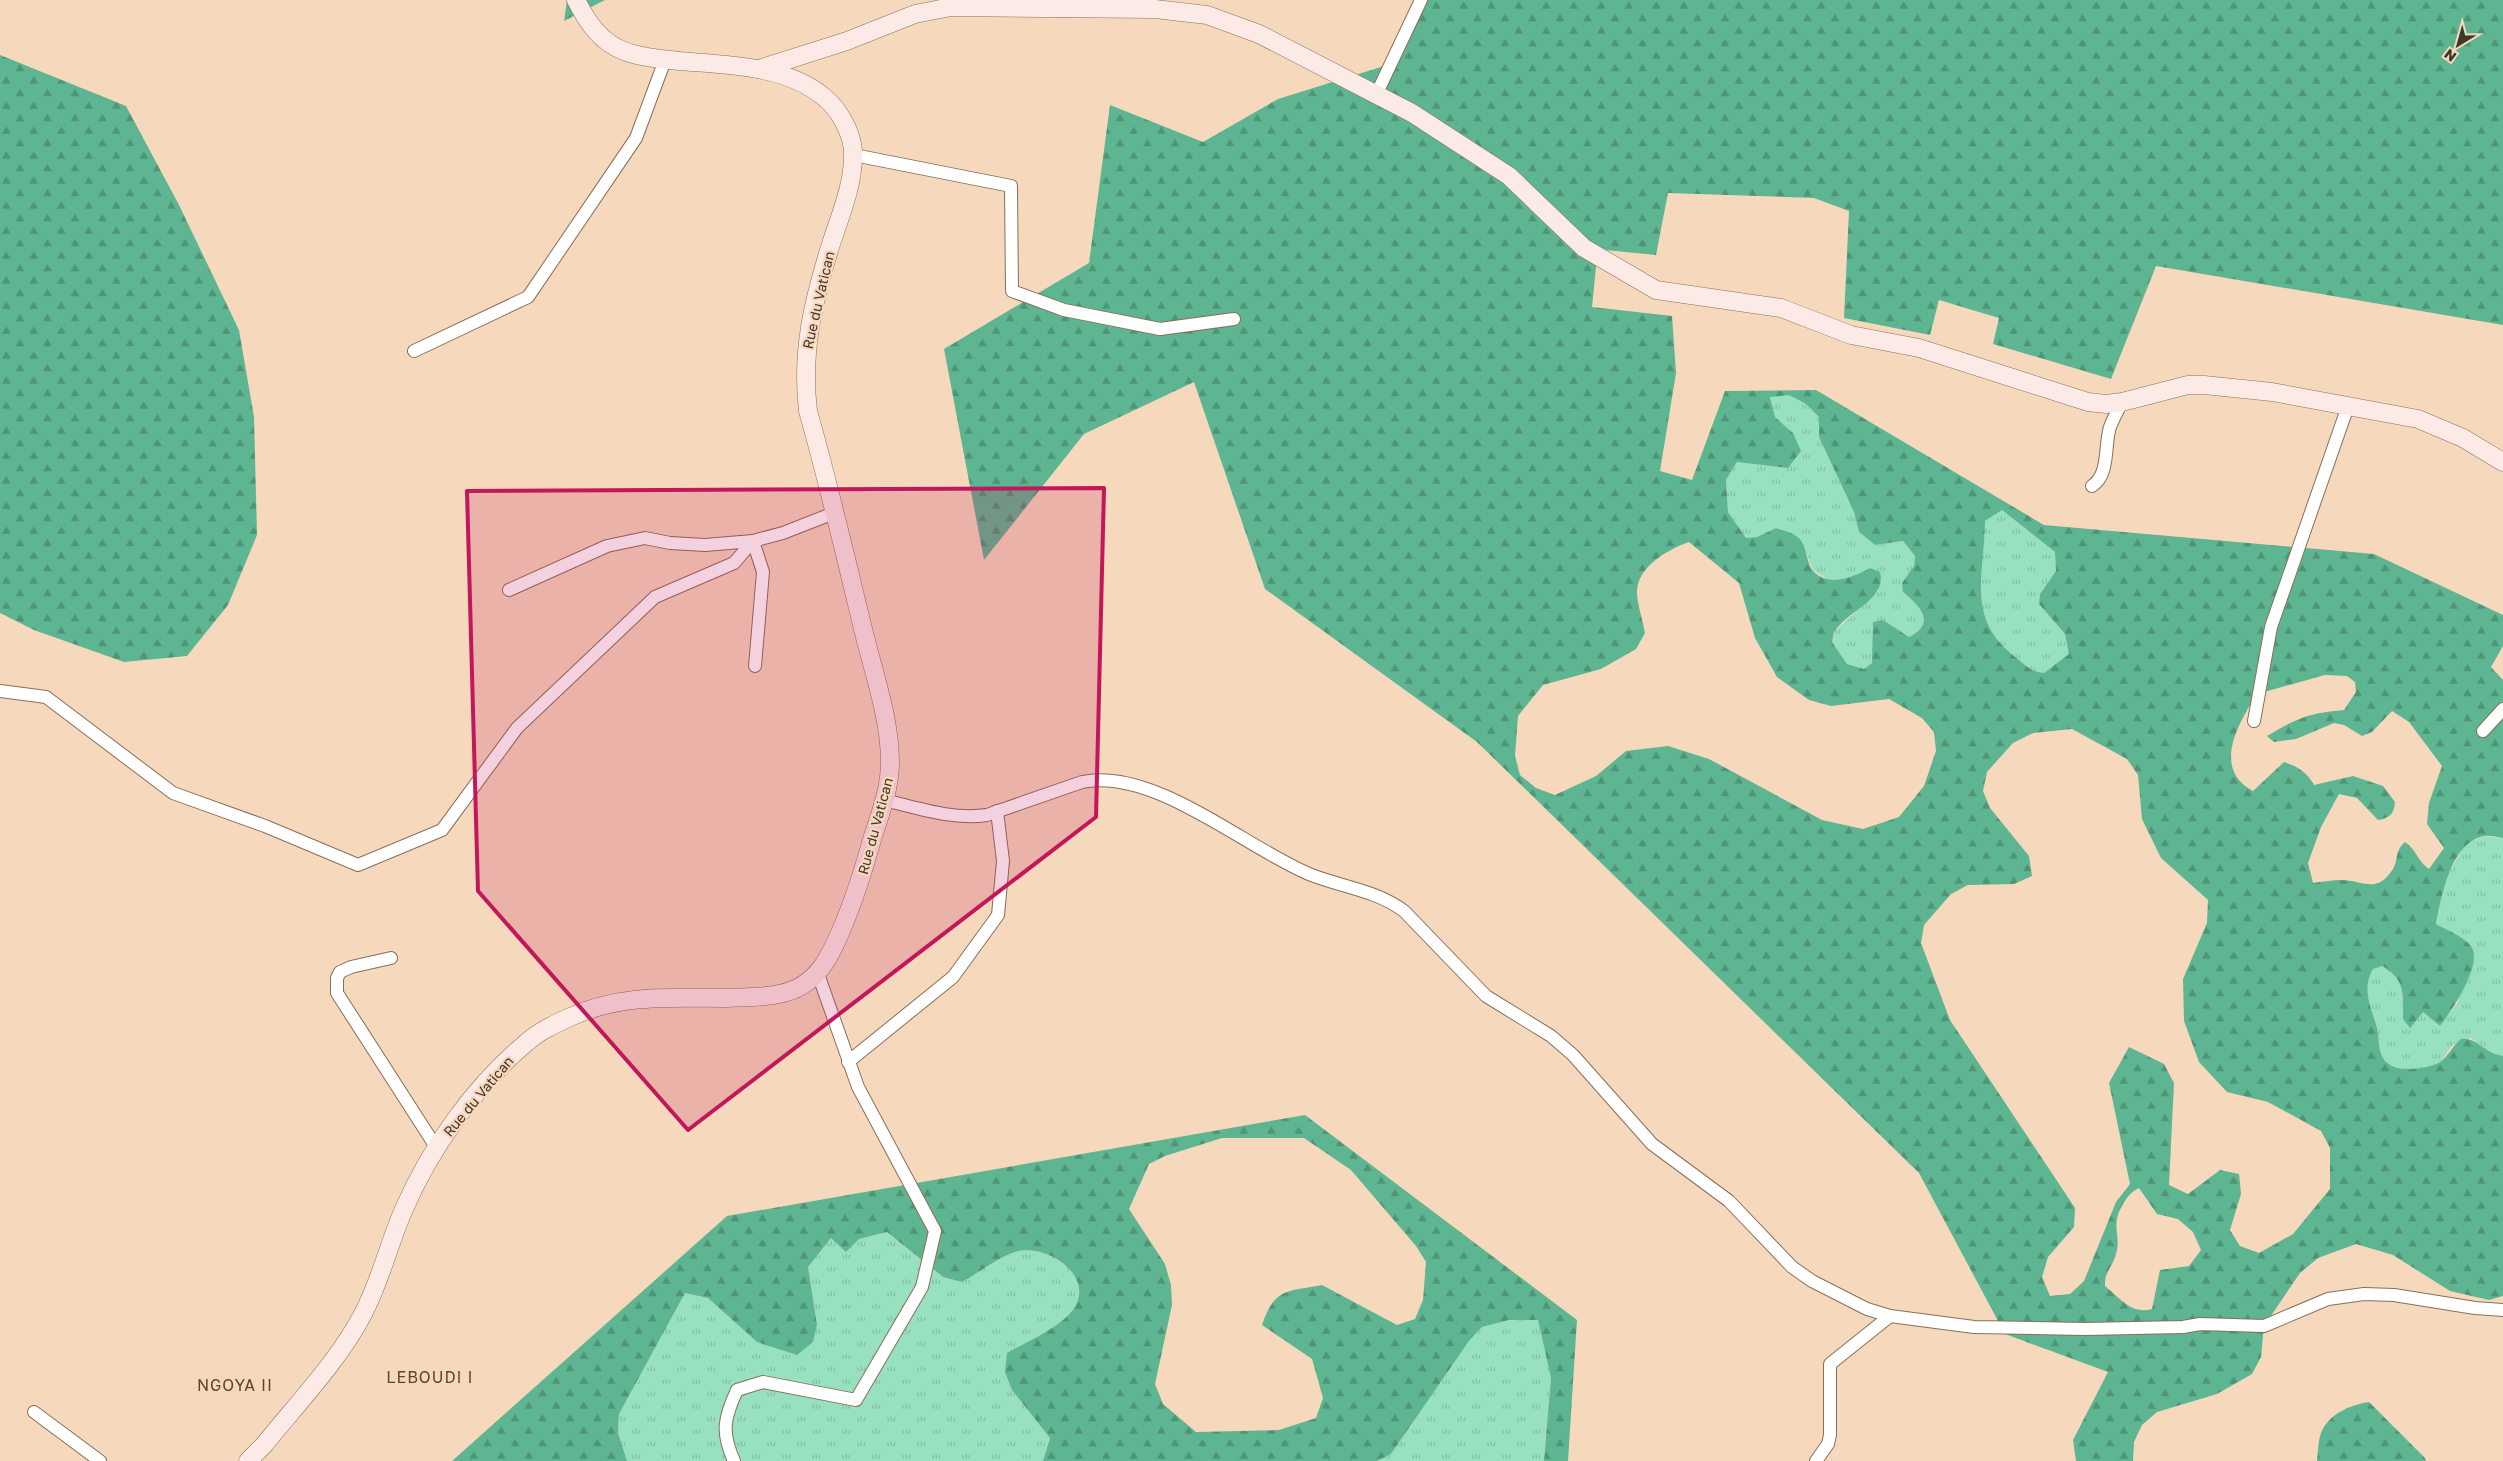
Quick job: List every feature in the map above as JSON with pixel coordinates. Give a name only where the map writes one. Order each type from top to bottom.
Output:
[{"type":"street","name":"Rue du Vatican","points":[[248,1461],[264,1445],[325,1369],[363,1315],[377,1285],[402,1213],[436,1147],[488,1079],[537,1034],[589,1008],[611,1002],[640,998],[763,997],[784,994],[802,987],[818,974],[828,960],[855,897],[884,800],[890,761],[887,733],[808,411],[804,379],[806,352],[820,280],[851,179],[854,155],[849,132],[837,111],[824,97],[807,87],[759,69],[665,60],[623,51],[605,41],[588,24],[576,0]]},
{"type":"street","points":[[1376,95],[1421,0]]},
{"type":"street","points":[[759,69],[848,41],[915,14],[950,7],[1001,4],[1155,9],[1207,14],[1259,34],[1412,113],[1509,176],[1584,248],[1656,290],[1685,296],[1781,308],[1851,335],[1919,348],[2088,402],[2106,404],[2122,402],[2188,386],[2204,385],[2272,392],[2348,406],[2426,422],[2463,438],[2503,462]]},
{"type":"street","points":[[414,351],[528,297],[636,138],[665,60]]},
{"type":"street","points":[[854,155],[1011,186],[1012,291],[1064,310],[1160,329],[1234,319]]},
{"type":"street","points":[[2092,486],[2099,482],[2105,463],[2110,425],[2122,402]]},
{"type":"street","points":[[2254,721],[2271,627],[2348,406]]},
{"type":"street","points":[[509,590],[607,546],[645,538],[670,543],[705,545],[753,541],[783,533],[834,514]]},
{"type":"street","points":[[753,541],[763,572],[755,666]]},
{"type":"street","points":[[0,691],[46,697],[173,793],[265,826],[358,865],[442,830],[517,728],[655,597],[734,563],[753,541]]},
{"type":"street","points":[[2483,731],[2503,710]]},
{"type":"street","points":[[884,800],[957,816],[972,817],[997,811],[1095,779],[1137,784],[1153,789],[1310,874],[1381,897],[1393,903],[1404,911],[1486,996],[1551,1036],[1573,1055],[1652,1144],[1729,1201],[1792,1267],[1812,1281],[1853,1304],[1890,1316],[1974,1327],[2000,1328],[2183,1327],[2200,1324],[2264,1326],[2328,1300],[2364,1294],[2394,1295],[2475,1308],[2503,1310]]},
{"type":"street","points":[[848,1062],[953,977],[998,915],[1003,861],[997,811]]},
{"type":"street","points":[[391,958],[351,966],[340,972],[336,986],[338,993],[436,1147]]},
{"type":"street","points":[[734,1461],[725,1442],[727,1411],[737,1390],[763,1382],[856,1400],[922,1287],[935,1231],[858,1087],[818,974]]},
{"type":"street","points":[[1816,1461],[1828,1444],[1830,1435],[1830,1364],[1890,1316]]},
{"type":"street","points":[[34,1412],[100,1461]]},
{"type":"highlighted area","points":[[1104,488],[1096,817],[688,1130],[478,891],[467,491]]},
{"type":"green space","points":[[567,0],[605,0],[564,21]]},
{"type":"green space","points":[[1418,0],[2503,0],[2503,325],[2156,266],[2111,379],[1993,344],[1999,318],[1939,300],[1930,335],[1844,318],[1849,211],[1814,198],[1668,193],[1656,255],[1585,248],[1597,257],[1592,307],[1672,316],[1676,373],[1660,471],[1692,480],[1725,391],[1816,390],[2044,525],[2374,554],[2503,615],[2503,646],[2491,667],[2503,680],[2503,838],[2484,836],[2472,841],[2463,849],[2455,860],[2450,872],[2441,899],[2436,924],[2461,937],[2469,944],[2474,956],[2473,966],[2458,1000],[2440,1026],[2423,1012],[2410,1028],[2403,1019],[2402,988],[2390,971],[2382,966],[2373,969],[2368,983],[2368,996],[2377,1028],[2381,1054],[2387,1063],[2393,1066],[2410,1069],[2434,1065],[2443,1060],[2461,1039],[2477,1043],[2492,1053],[2503,1056],[2503,1296],[2489,1300],[2450,1291],[2393,1255],[2356,1244],[2318,1258],[2300,1273],[2264,1326],[2261,1357],[2252,1374],[2217,1394],[2157,1412],[2142,1425],[2134,1442],[2133,1461],[2076,1461],[2073,1440],[2108,1372],[2005,1334],[1919,1173],[1477,742],[1265,589],[1194,382],[1084,434],[984,560],[944,349],[1089,263],[1110,105],[1203,142],[1278,99],[1394,63]],"holes":[[[1789,395],[1806,404],[1819,417],[1819,437],[1854,512],[1859,532],[1875,545],[1903,541],[1915,556],[1914,566],[1902,583],[1903,592],[1923,614],[1922,626],[1909,637],[1883,620],[1873,622],[1872,663],[1864,669],[1847,664],[1832,642],[1834,632],[1841,624],[1865,604],[1878,590],[1881,582],[1880,572],[1870,568],[1842,579],[1827,579],[1813,571],[1809,565],[1804,545],[1797,536],[1776,528],[1757,537],[1746,538],[1728,512],[1726,480],[1737,462],[1788,468],[1801,451],[1793,433],[1775,417],[1770,397]],[[2002,510],[2055,552],[2056,571],[2040,594],[2039,604],[2065,634],[2069,654],[2044,673],[2024,665],[1999,641],[1989,626],[1983,610],[1981,594],[1985,521]],[[1689,542],[1739,583],[1755,638],[1777,677],[1809,700],[1831,706],[1889,699],[1922,718],[1934,732],[1936,751],[1924,786],[1899,817],[1863,829],[1822,820],[1709,759],[1668,746],[1626,751],[1596,776],[1555,795],[1536,788],[1520,775],[1515,756],[1518,716],[1543,685],[1601,669],[1636,649],[1645,633],[1637,594],[1638,584],[1647,568],[1671,550]],[[2325,675],[2347,676],[2355,682],[2356,692],[2344,710],[2312,715],[2295,721],[2267,736],[2274,742],[2296,739],[2334,723],[2344,725],[2362,736],[2372,732],[2392,711],[2409,722],[2442,766],[2429,803],[2427,824],[2444,848],[2429,869],[2405,842],[2399,849],[2393,869],[2381,882],[2369,884],[2341,880],[2313,883],[2308,863],[2321,827],[2339,794],[2357,798],[2378,820],[2391,815],[2395,802],[2383,786],[2353,776],[2314,785],[2302,770],[2284,762],[2253,791],[2240,782],[2233,770],[2231,758],[2232,745],[2243,718],[2257,694]],[[2072,729],[2127,759],[2138,775],[2142,819],[2161,858],[2208,900],[2207,923],[2183,979],[2184,1021],[2199,1062],[2227,1092],[2268,1102],[2321,1131],[2330,1148],[2330,1189],[2293,1234],[2259,1253],[2240,1246],[2230,1230],[2241,1194],[2239,1174],[2220,1170],[2188,1194],[2169,1185],[2174,1083],[2164,1064],[2129,1047],[2109,1083],[2130,1184],[2116,1202],[2084,1281],[2070,1294],[2050,1296],[2042,1277],[2048,1257],[2074,1227],[2075,1208],[1950,1020],[1921,943],[1924,925],[1951,894],[1968,885],[2014,884],[2032,876],[2029,856],[1990,808],[1983,791],[1987,772],[2013,743],[2033,733]],[[2139,1188],[2157,1214],[2178,1219],[2193,1232],[2201,1250],[2189,1266],[2160,1270],[2152,1309],[2145,1310],[2132,1308],[2105,1286],[2107,1274],[2117,1250],[2116,1225],[2119,1212],[2126,1199]]]},
{"type":"green space","points":[[0,55],[126,106],[179,205],[239,330],[254,417],[257,535],[228,605],[187,656],[124,662],[34,630],[0,613]]},
{"type":"green space","points":[[1789,395],[1806,404],[1819,417],[1819,437],[1854,512],[1859,532],[1875,545],[1903,541],[1915,556],[1914,566],[1902,583],[1904,592],[1920,608],[1923,614],[1922,626],[1909,637],[1883,620],[1872,663],[1864,669],[1847,664],[1832,642],[1835,631],[1878,591],[1870,568],[1852,578],[1830,581],[1813,570],[1802,541],[1776,528],[1757,537],[1746,538],[1728,512],[1726,480],[1737,462],[1793,433],[1775,417],[1770,396]]},
{"type":"green space","points":[[2002,510],[2055,552],[2056,571],[2040,594],[2039,604],[2065,634],[2070,655],[2044,673],[2028,667],[2014,657],[1999,642],[1989,627],[1983,611],[1981,577],[1985,521]]},
{"type":"green space","points":[[2484,836],[2503,838],[2503,1056],[2496,1056],[2471,1038],[2453,1045],[2441,1061],[2428,1067],[2410,1069],[2393,1066],[2386,1062],[2380,1053],[2377,1027],[2368,996],[2370,976],[2373,969],[2382,966],[2390,971],[2399,982],[2403,995],[2403,1019],[2410,1027],[2423,1012],[2440,1026],[2458,1002],[2465,942],[2436,924],[2446,878],[2465,844]]},
{"type":"green space","points":[[1305,1115],[1577,1320],[1568,1461],[1544,1461],[1551,1378],[1538,1320],[1509,1320],[1482,1327],[1469,1341],[1391,1454],[1377,1461],[1043,1461],[1050,1438],[1012,1390],[1005,1372],[1007,1353],[1055,1326],[1071,1312],[1076,1305],[1079,1293],[1077,1282],[1071,1271],[1051,1256],[1027,1250],[1015,1252],[1002,1258],[962,1282],[943,1277],[887,1232],[859,1239],[846,1252],[831,1238],[808,1267],[817,1324],[813,1342],[797,1355],[757,1342],[708,1298],[685,1293],[619,1414],[618,1433],[627,1461],[452,1461],[727,1216]],"holes":[[[1222,1138],[1304,1138],[1351,1170],[1416,1246],[1426,1262],[1423,1300],[1415,1319],[1397,1325],[1322,1285],[1291,1291],[1277,1297],[1262,1325],[1312,1359],[1323,1398],[1316,1418],[1279,1430],[1196,1432],[1163,1404],[1155,1384],[1172,1305],[1171,1285],[1165,1264],[1129,1209],[1149,1164],[1165,1156]]]},
{"type":"green space","points":[[887,1232],[943,1277],[962,1282],[1002,1258],[1015,1252],[1027,1250],[1051,1256],[1071,1271],[1077,1282],[1079,1293],[1076,1305],[1071,1312],[1055,1326],[1007,1353],[1012,1390],[1050,1438],[1043,1461],[627,1461],[618,1433],[619,1414],[685,1293],[708,1298],[757,1342],[817,1324],[808,1267],[831,1238],[859,1239]]},
{"type":"green space","points":[[1509,1320],[1538,1320],[1551,1378],[1544,1461],[1377,1461],[1391,1454],[1469,1341],[1482,1327]]},
{"type":"green space","points":[[2369,1402],[2426,1461],[2317,1461],[2320,1436],[2329,1420],[2341,1411]]},
{"type":"district","name":"LEBOUDI I","points":[[430,1377]]},
{"type":"district","name":"NGOYA II","points":[[235,1385]]}]
